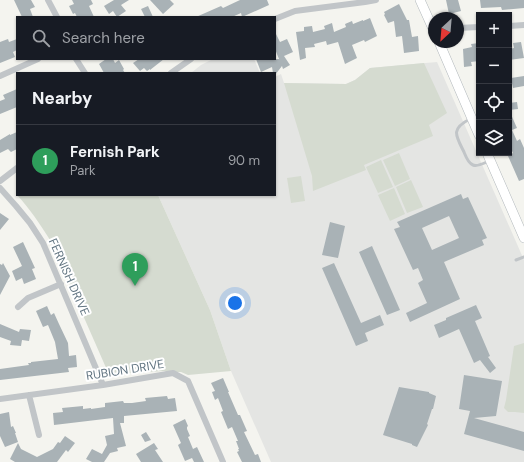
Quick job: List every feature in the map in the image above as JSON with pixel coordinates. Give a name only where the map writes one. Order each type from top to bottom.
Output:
[{"type":"street","points":[[48,0],[56,16]]},
{"type":"street","points":[[276,19],[295,11],[376,0]]},
{"type":"street","points":[[420,0],[428,18]]},
{"type":"street","points":[[512,26],[524,25]]},
{"type":"street","points":[[464,28],[476,27]]},
{"type":"street","points":[[442,48],[476,128]]},
{"type":"street","points":[[0,76],[36,60]]},
{"type":"street","points":[[77,60],[84,72]]},
{"type":"street","points":[[172,72],[190,60]]},
{"type":"street","points":[[489,157],[524,238]]},
{"type":"street","points":[[0,181],[16,169]]},
{"type":"street","name":"FERNISH DRIVE","points":[[0,188],[30,223],[43,243],[103,385]]},
{"type":"street","points":[[18,307],[28,298],[61,284]]},
{"type":"street","name":"RUBION DRIVE","points":[[0,399],[103,385],[173,373],[188,382],[223,462]]},
{"type":"street","points":[[29,395],[39,435]]},
{"type":"lane","points":[[472,118],[461,124],[457,129],[456,136],[469,161],[474,165],[478,165],[489,157]]},
{"type":"lane","points":[[516,260],[524,257]]},
{"type":"shaded area","points":[[211,60],[254,60],[260,72],[192,72]]},
{"type":"shaded area","points":[[437,62],[476,151],[476,156],[478,156],[524,260],[524,462],[271,462],[231,371],[210,310],[158,196],[276,196],[276,76],[281,74],[284,83],[346,84],[355,80],[370,68]]},
{"type":"shaded area","points":[[424,63],[447,113],[429,125],[433,136],[364,165],[366,170],[313,191],[312,176],[284,83],[346,84],[355,80],[370,68]]},
{"type":"shaded area","points":[[399,153],[410,179],[395,186],[383,160]]},
{"type":"shaded area","points":[[381,160],[393,187],[378,193],[366,167]]},
{"type":"shaded area","points":[[301,176],[305,201],[291,203],[287,178]]},
{"type":"shaded area","points":[[411,180],[423,207],[407,213],[396,187]]},
{"type":"shaded area","points":[[394,188],[405,214],[390,221],[378,195]]},
{"type":"shaded area","points":[[18,196],[158,196],[210,310],[231,371],[188,375],[181,372],[164,371],[116,374],[107,370],[50,240]]},
{"type":"shaded area","points":[[524,343],[524,413],[508,412],[504,408],[514,346]]},
{"type":"building","points":[[14,0],[31,0],[35,7],[30,9],[33,16],[22,16]]},
{"type":"building","points":[[72,0],[91,0],[93,4],[89,6],[94,16],[76,16],[75,13],[73,14],[69,6],[74,4]]},
{"type":"building","points":[[114,0],[129,0],[121,5],[126,11],[118,16],[116,16],[113,11],[109,14],[104,6]]},
{"type":"building","points":[[150,0],[170,0],[174,4],[163,14]]},
{"type":"building","points":[[240,0],[267,0],[269,5],[244,16],[242,16],[241,13],[234,16],[198,16],[221,6],[223,8]]},
{"type":"building","points":[[446,0],[458,0],[461,11],[449,12]]},
{"type":"building","points":[[480,0],[524,0],[524,8],[502,10],[501,7],[481,8]]},
{"type":"building","points":[[399,4],[407,20],[409,20],[412,37],[418,36],[419,51],[404,53],[402,36],[396,37],[394,21],[388,23],[384,15],[384,12]]},
{"type":"building","points":[[148,6],[153,16],[144,16],[141,9]]},
{"type":"building","points":[[370,18],[377,36],[365,42],[364,40],[352,45],[357,58],[345,64],[338,42],[327,45],[326,41],[314,44],[315,47],[305,48],[306,58],[300,60],[296,32],[304,31],[304,27],[312,26],[313,32],[325,29],[324,26],[332,23],[334,32],[346,27],[345,24],[352,21],[353,24]]},
{"type":"building","points":[[276,34],[280,42],[287,39],[293,52],[284,56],[290,65],[283,69],[282,66],[276,74],[276,72],[273,72],[272,67],[261,72],[256,60],[279,59],[276,52]]},
{"type":"building","points":[[8,39],[9,42],[16,39],[16,50],[13,52],[15,57],[0,63],[0,42]]},
{"type":"building","points":[[521,42],[524,58],[512,60],[512,48],[514,48],[513,43]]},
{"type":"building","points":[[476,43],[476,61],[471,62],[472,66],[464,67],[463,49],[472,47],[471,44]]},
{"type":"building","points":[[105,60],[114,60],[115,63],[119,60],[124,72],[103,72],[99,64]]},
{"type":"building","points":[[138,60],[163,60],[147,71],[144,68],[140,71],[133,63]]},
{"type":"building","points":[[524,76],[524,86],[513,88],[512,78]]},
{"type":"building","points":[[16,89],[16,107],[0,114],[0,101],[5,99],[3,95]]},
{"type":"building","points":[[517,102],[518,109],[512,110],[512,103]]},
{"type":"building","points":[[512,117],[517,128],[512,130]]},
{"type":"building","points":[[512,130],[517,141],[520,139],[524,148],[524,179],[519,181],[508,156],[512,156]]},
{"type":"building","points":[[16,132],[16,150],[11,152],[8,149],[0,153],[0,140]]},
{"type":"building","points":[[461,194],[463,199],[468,197],[487,238],[482,240],[484,245],[444,262],[460,299],[410,322],[406,313],[427,303],[418,283],[423,280],[418,268],[413,270],[394,229],[400,227],[397,222]],"holes":[[[449,216],[459,238],[432,250],[422,228]]]},
{"type":"building","points":[[0,213],[9,219],[0,230]]},
{"type":"building","points":[[330,222],[345,226],[338,258],[322,255]]},
{"type":"building","points":[[23,242],[35,268],[32,269],[36,279],[24,284],[22,278],[16,281],[12,271],[22,266],[13,247]]},
{"type":"building","points":[[372,246],[400,310],[387,315],[359,252]]},
{"type":"building","points":[[3,263],[10,276],[0,295],[0,264],[2,265]]},
{"type":"building","points":[[334,263],[361,323],[380,315],[384,325],[365,333],[368,341],[356,346],[322,268]]},
{"type":"building","points":[[476,305],[482,318],[475,321],[490,356],[488,357],[496,368],[490,373],[480,360],[474,363],[459,329],[439,338],[434,325]]},
{"type":"building","points":[[47,306],[51,315],[54,313],[68,343],[69,356],[76,355],[77,367],[68,368],[69,372],[0,380],[0,369],[29,365],[28,363],[31,362],[58,359],[55,342],[48,325],[43,327],[36,311]]},
{"type":"building","points":[[0,324],[19,332],[20,329],[31,330],[29,341],[22,340],[21,346],[10,345],[11,341],[0,337]]},
{"type":"building","points":[[464,375],[502,381],[496,416],[474,418],[524,432],[524,451],[464,434],[470,411],[459,409]]},
{"type":"building","points":[[223,378],[238,415],[240,415],[247,431],[244,432],[255,455],[258,454],[261,462],[242,462],[237,452],[239,449],[236,441],[238,441],[232,427],[228,429],[221,412],[223,411],[218,398],[215,400],[212,392],[215,391],[211,383]]},
{"type":"building","points":[[399,387],[429,392],[436,396],[427,424],[428,425],[417,447],[383,435]]},
{"type":"building","points":[[167,396],[168,399],[175,398],[177,411],[124,416],[124,423],[120,423],[126,446],[117,448],[118,451],[110,453],[104,462],[92,462],[86,459],[92,449],[102,454],[107,445],[105,436],[114,434],[113,418],[54,425],[53,413],[63,412],[62,408],[83,406],[83,409],[91,409],[105,407],[105,403],[123,401],[124,403],[132,403],[146,401],[145,398]]},
{"type":"building","points":[[9,412],[11,427],[13,426],[18,442],[5,447],[0,436],[0,414]]},
{"type":"building","points":[[185,419],[190,436],[188,437],[193,449],[197,447],[204,462],[194,462],[192,458],[185,461],[178,445],[181,443],[173,425]]},
{"type":"building","points":[[146,432],[151,440],[145,442],[141,435]]},
{"type":"building","points":[[65,436],[75,443],[68,452],[66,450],[57,462],[15,462],[10,459],[18,443],[21,449],[37,457],[53,449]]},
{"type":"building","points":[[154,443],[158,449],[155,450],[163,462],[141,462],[136,454]]},
{"type":"place","name":"Fernish Park","points":[[135,286]]}]
